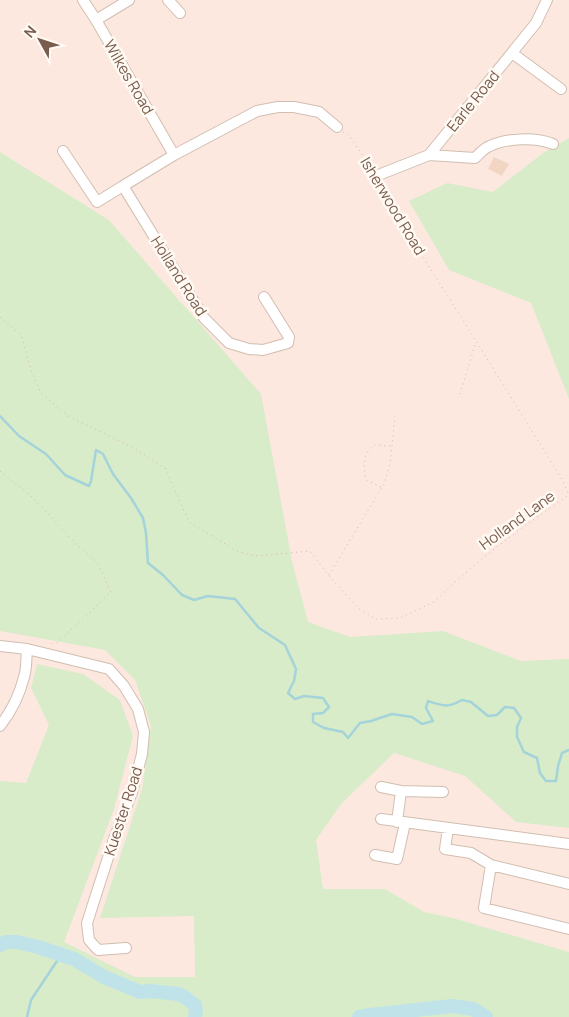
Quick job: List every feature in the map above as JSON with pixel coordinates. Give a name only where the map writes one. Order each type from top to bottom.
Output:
[{"type":"street","name":"Wilkes Road","points":[[83,0],[174,155]]},
{"type":"street","points":[[96,20],[129,0]]},
{"type":"street","points":[[168,0],[180,13]]},
{"type":"street","name":"Earle Road","points":[[429,156],[536,23],[547,0]]},
{"type":"street","points":[[512,53],[560,89]]},
{"type":"street","points":[[63,151],[97,202],[174,155],[257,111],[278,107],[294,107],[319,112],[337,127]]},
{"type":"street","points":[[376,176],[429,156],[474,158],[488,146],[503,141],[546,141],[553,144]]},
{"type":"street","name":"Holland Road","points":[[123,186],[204,318],[229,343],[249,349],[263,350],[288,343],[289,337],[264,297]]},
{"type":"street","name":"Kuester Road","points":[[0,646],[27,649],[109,669],[124,686],[138,709],[144,732],[142,754],[132,792],[113,842],[87,923],[89,940],[98,950],[126,948]]},
{"type":"street","points":[[0,726],[5,720],[25,676],[27,649]]},
{"type":"street","points":[[381,787],[401,791],[443,792]]},
{"type":"street","points":[[375,855],[397,859],[401,822],[401,791]]},
{"type":"street","points":[[381,819],[569,844]]},
{"type":"street","points":[[448,828],[445,850],[471,853],[491,865],[569,884]]},
{"type":"street","points":[[491,865],[484,908],[569,929]]},
{"type":"path","name":"Isherwood Road","points":[[337,127],[349,135],[376,176],[394,211],[563,481],[569,495]]},
{"type":"path","name":"Holland Lane","points":[[0,317],[21,335],[32,373],[41,394],[68,416],[134,448],[165,468],[189,522],[225,545],[246,554],[255,556],[310,551],[329,576],[358,608],[376,619],[400,618],[434,602],[478,562],[569,495]]},
{"type":"path","points":[[460,394],[476,341]]},
{"type":"path","points":[[329,576],[382,487],[390,464],[395,416]]},
{"type":"path","points":[[382,487],[366,480],[364,467],[366,453],[374,446],[392,446]]},
{"type":"path","points":[[0,472],[31,496],[77,545],[97,562],[111,592],[57,643],[49,644]]},
{"type":"shaded area","points":[[0,0],[569,0],[569,1017],[0,1017]]},
{"type":"green space","points":[[569,138],[569,399],[531,303],[449,270],[409,201],[447,183],[493,192],[543,153]]},
{"type":"green space","points":[[0,152],[109,220],[261,394],[292,561],[308,622],[350,637],[443,631],[521,661],[569,659],[569,828],[516,822],[465,776],[394,753],[341,804],[316,840],[323,889],[385,889],[424,912],[453,918],[569,952],[569,1017],[0,1017],[0,781],[26,783],[49,725],[31,688],[37,664],[83,674],[120,700],[133,736],[114,809],[64,942],[135,977],[195,977],[194,916],[100,918],[142,789],[151,726],[135,680],[105,650],[0,631]]},
{"type":"building","points":[[494,157],[509,164],[502,176],[488,169]]},
{"type":"waterway","points":[[0,416],[19,436],[46,454],[65,475],[89,486],[96,450],[103,454],[113,474],[143,518],[148,563],[163,575],[182,595],[194,600],[208,596],[235,599],[259,628],[285,645],[296,669],[294,681],[288,693],[295,699],[304,696],[323,698],[329,707],[323,713],[313,714],[313,722],[324,728],[343,732],[348,738],[360,723],[392,714],[412,717],[422,724],[433,721],[426,708],[428,701],[445,705],[462,700],[471,702],[488,716],[497,715],[505,707],[514,708],[521,718],[517,727],[517,737],[524,752],[537,758],[540,773],[546,781],[556,781],[562,753],[569,750]]},
{"type":"waterway","points":[[0,945],[6,942],[17,942],[38,947],[74,959],[104,977],[140,992],[150,991],[178,994],[195,1005],[195,1017]]},
{"type":"waterway","points":[[27,1017],[31,1000],[61,955]]},
{"type":"waterway","points":[[359,1017],[452,1006],[473,1009],[486,1017]]},
{"type":"waterway","points":[[399,1012],[400,1017]]}]
